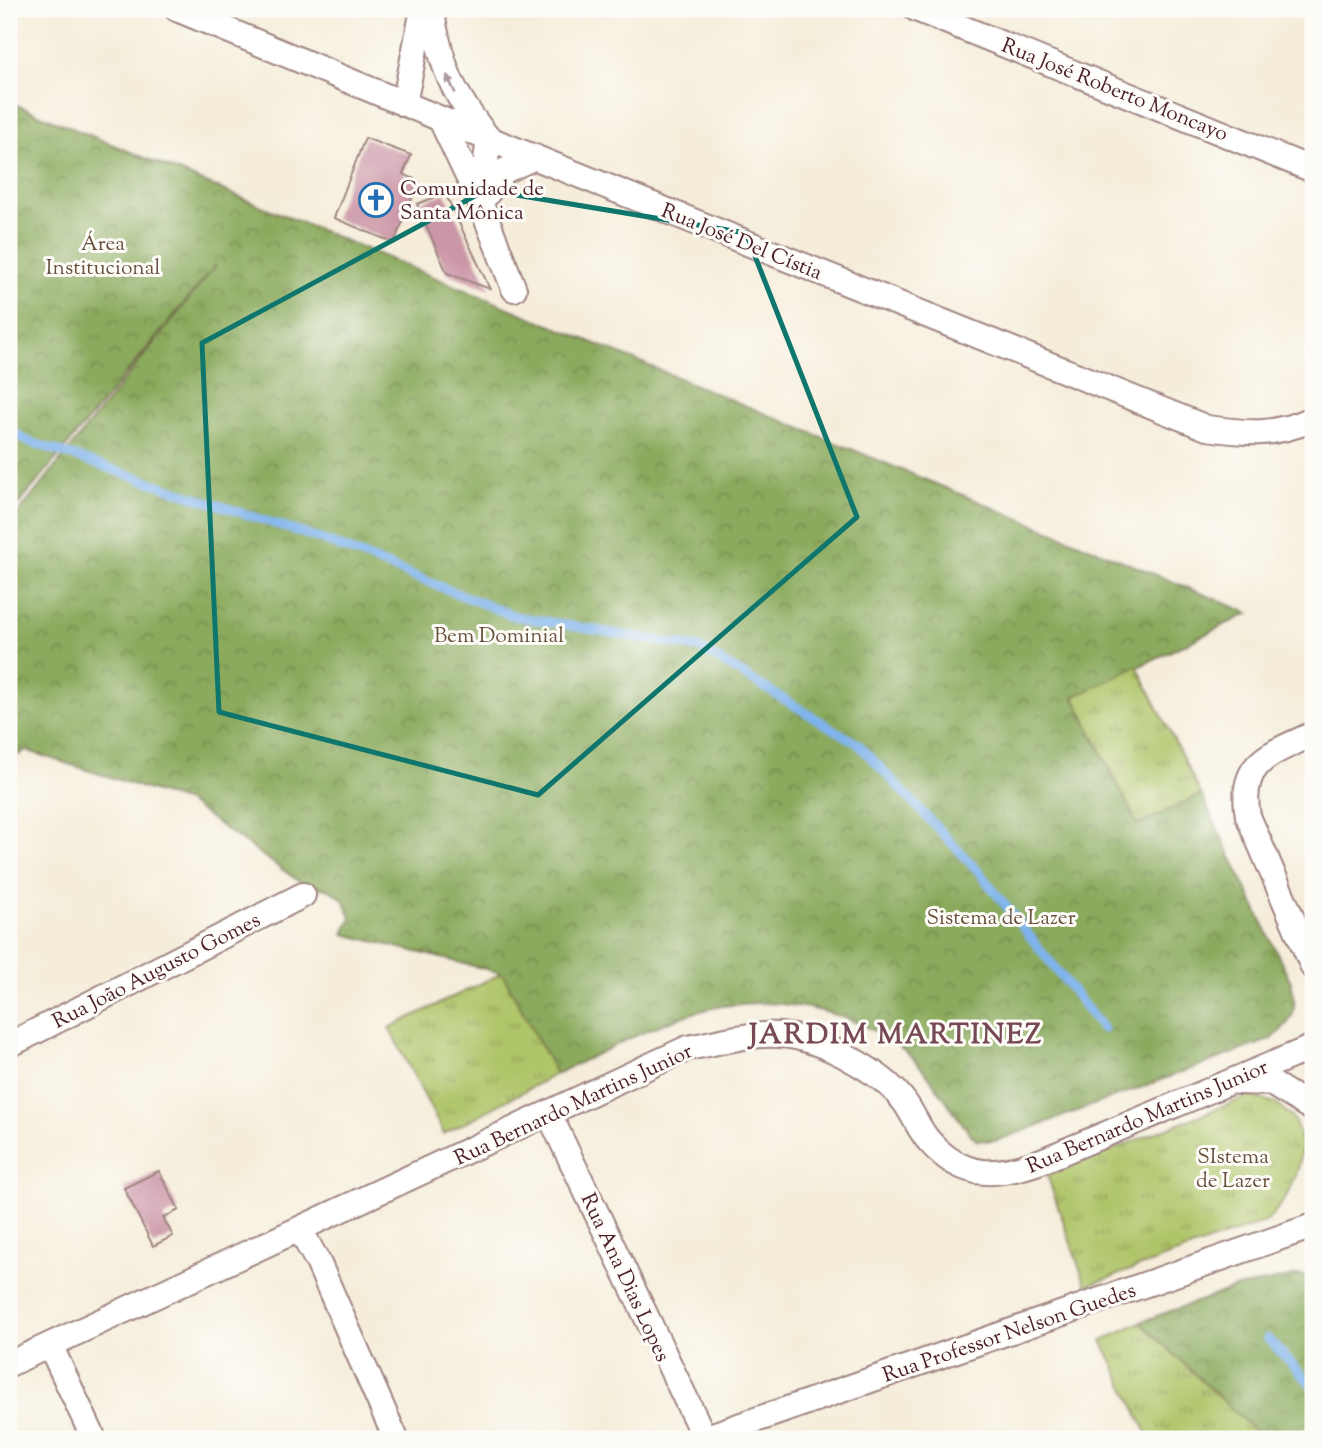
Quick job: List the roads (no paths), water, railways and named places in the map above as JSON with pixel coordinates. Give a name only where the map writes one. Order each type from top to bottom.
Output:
[{"type":"street","name":"Rua José Del Cístia","points":[[177,9],[441,120],[1207,428],[1253,434],[1284,431],[1313,419]]},
{"type":"street","points":[[404,104],[423,9]]},
{"type":"street","points":[[431,9],[440,57],[449,83],[464,108],[489,139],[480,202]]},
{"type":"street","name":"Rua José Roberto Moncayo","points":[[916,9],[1313,170]]},
{"type":"street","points":[[441,120],[480,202],[514,289]]},
{"type":"street","points":[[480,202],[504,171],[535,158]]},
{"type":"street","points":[[1313,734],[1265,757],[1251,772],[1244,795],[1248,816],[1313,967]]},
{"type":"street","name":"Rua João Augusto Gomes","points":[[9,1045],[303,895]]},
{"type":"street","name":"Rua Bernardo Martins Junior","points":[[9,1364],[688,1048],[749,1036],[789,1036],[871,1069],[903,1099],[928,1139],[952,1163],[985,1174],[1014,1171],[1313,1047]]},
{"type":"street","points":[[1227,1083],[1270,1083],[1313,1109]]},
{"type":"street","name":"Rua Ana Dias Lopes","points":[[549,1114],[705,1439]]},
{"type":"street","name":"Rua Professor Nelson Guedes","points":[[705,1439],[1313,1226]]},
{"type":"street","points":[[300,1230],[318,1262],[396,1439]]},
{"type":"street","points":[[50,1345],[94,1439]]},
{"type":"waterway","points":[[9,429],[25,440],[323,540],[514,616],[699,648],[858,744],[979,872],[1103,1029]]},
{"type":"waterway","points":[[1267,1338],[1313,1386]]},
{"type":"place","name":"Comunidade de Santa Mônica","points":[[376,200]]},
{"type":"district","name":"JARDIM MARTINEZ","points":[[896,1033]]},
{"type":"park label","name":"Área Institucional","points":[[103,255]]},
{"type":"park label","name":"Bem Dominial","points":[[499,635]]},
{"type":"park label","name":"Sistema de Lazer","points":[[1001,917]]},
{"type":"park label","name":"SIstema de Lazer","points":[[1233,1168]]}]
